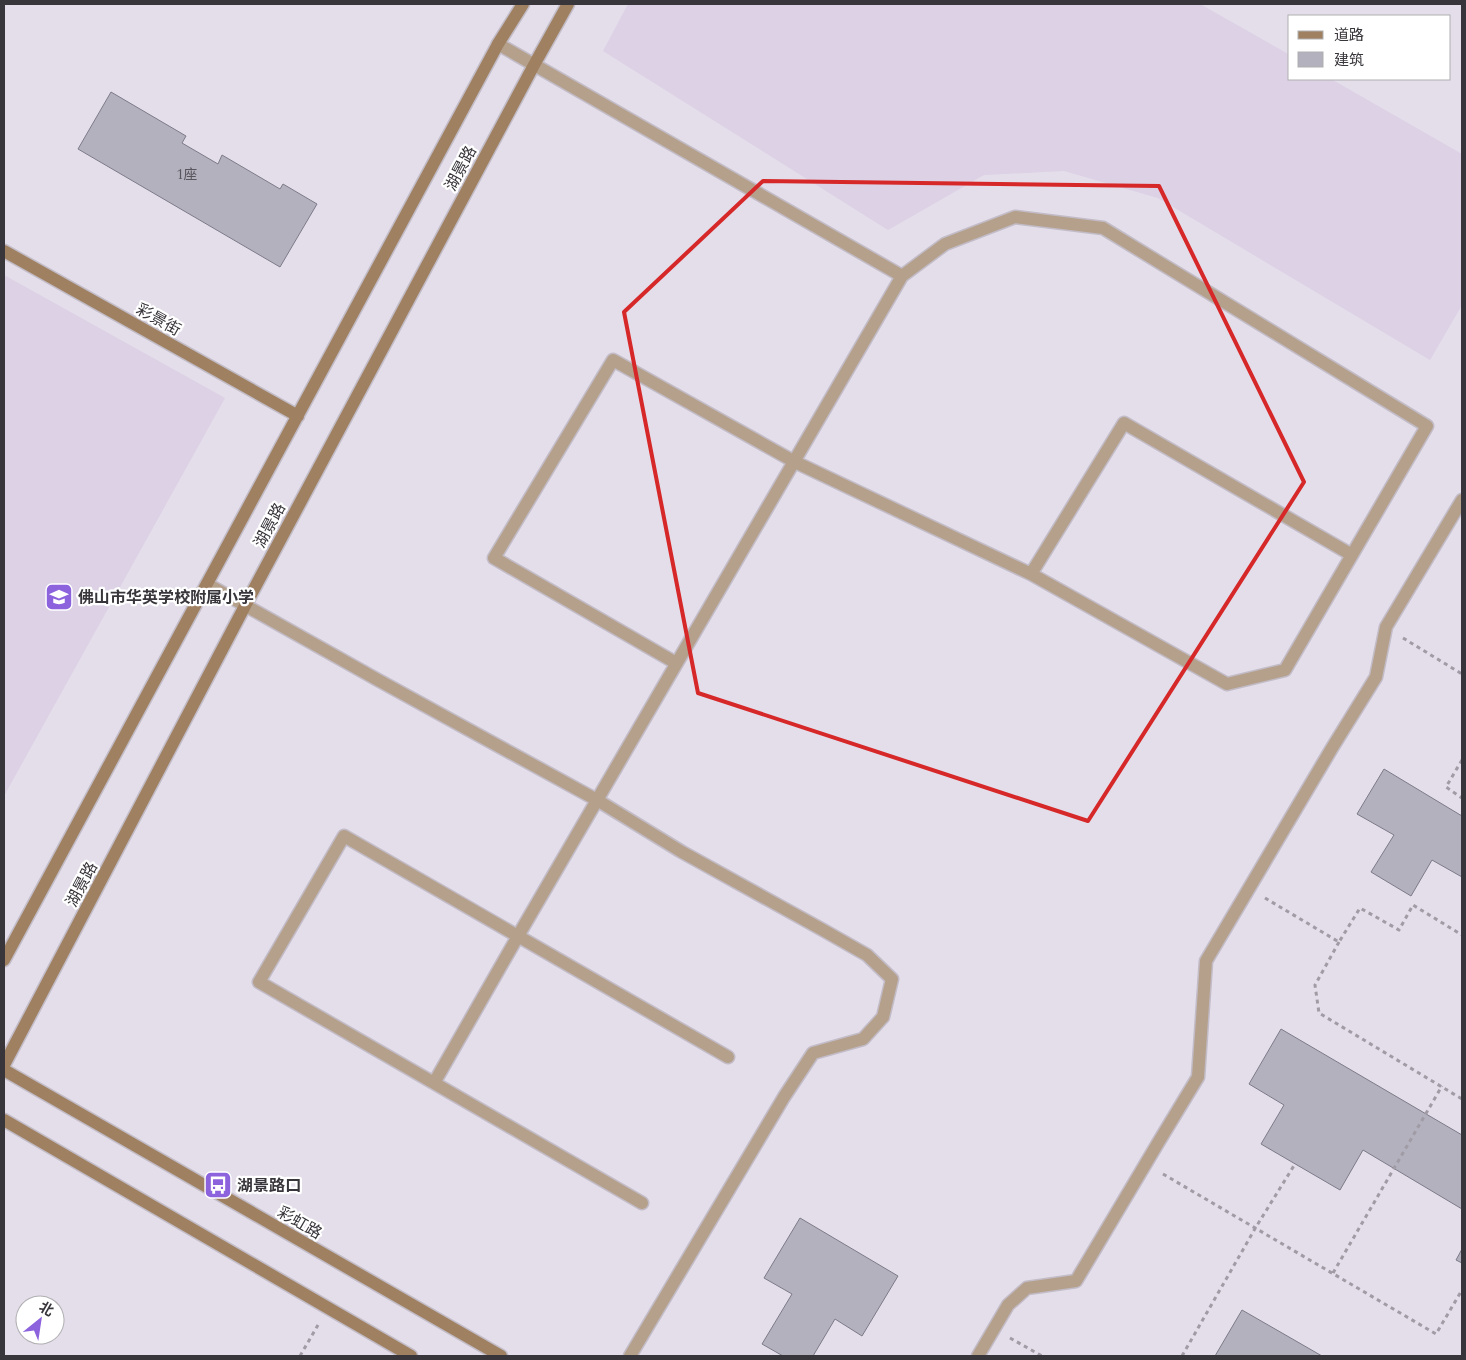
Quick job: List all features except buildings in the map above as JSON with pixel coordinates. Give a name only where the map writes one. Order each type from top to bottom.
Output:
[{"type":"main road","name":"湖景路","points":[[4,960],[498,44],[523,4]]},
{"type":"main road","name":"湖景路","points":[[4,1065],[246,604],[568,4]]},
{"type":"main road","name":"彩景街","points":[[4,251],[298,416]]},
{"type":"main road","name":"彩虹路","points":[[4,1070],[502,1356]]},
{"type":"main road","points":[[4,1120],[412,1356]]},
{"type":"lane","points":[[498,44],[902,276]]},
{"type":"lane","points":[[434,1083],[676,663],[795,462],[902,276],[945,244],[1015,217],[1103,228],[1427,426],[1285,670],[1227,684],[1032,574],[795,462],[613,360],[494,558],[676,663]]},
{"type":"lane","points":[[1032,574],[1124,423],[1352,554]]},
{"type":"lane","points":[[978,1356],[1008,1305],[1027,1288],[1076,1282],[1198,1077],[1206,961],[1376,676],[1386,627],[1462,500]]},
{"type":"lane","points":[[207,584],[597,800],[682,852],[867,955],[892,979],[883,1017],[863,1039],[813,1053],[784,1097],[630,1356]]},
{"type":"lane","points":[[642,1203],[259,982],[344,836],[728,1057]]},
{"type":"path","points":[[1386,627],[1462,674]]},
{"type":"path","points":[[1462,760],[1446,788],[1462,798]]},
{"type":"path","points":[[1249,888],[1339,942]]},
{"type":"path","points":[[1462,935],[1413,905],[1399,930],[1360,908],[1315,985],[1319,1013],[1462,1099]]},
{"type":"path","points":[[1333,1273],[1442,1086]]},
{"type":"path","points":[[1145,1164],[1436,1334],[1462,1290]]},
{"type":"path","points":[[1182,1356],[1295,1164]]},
{"type":"path","points":[[300,1356],[328,1308]]},
{"type":"path","points":[[994,1329],[1042,1356]]},
{"type":"highlighted area","points":[[763,181],[1159,186],[1304,482],[1088,821],[698,693],[624,312]]},
{"type":"shaded area","points":[[628,4],[1200,4],[1288,54],[1288,80],[1333,80],[1462,154],[1462,305],[1430,360],[1158,198],[1064,171],[984,175],[888,230],[603,51]]},
{"type":"shaded area","name":"佛山市华英学校附属小学","points":[[4,275],[225,398],[4,796]]},
{"type":"place","name":"佛山市华英学校附属小学","points":[[59,597]]},
{"type":"place","name":"湖景路口","points":[[218,1185]]}]
